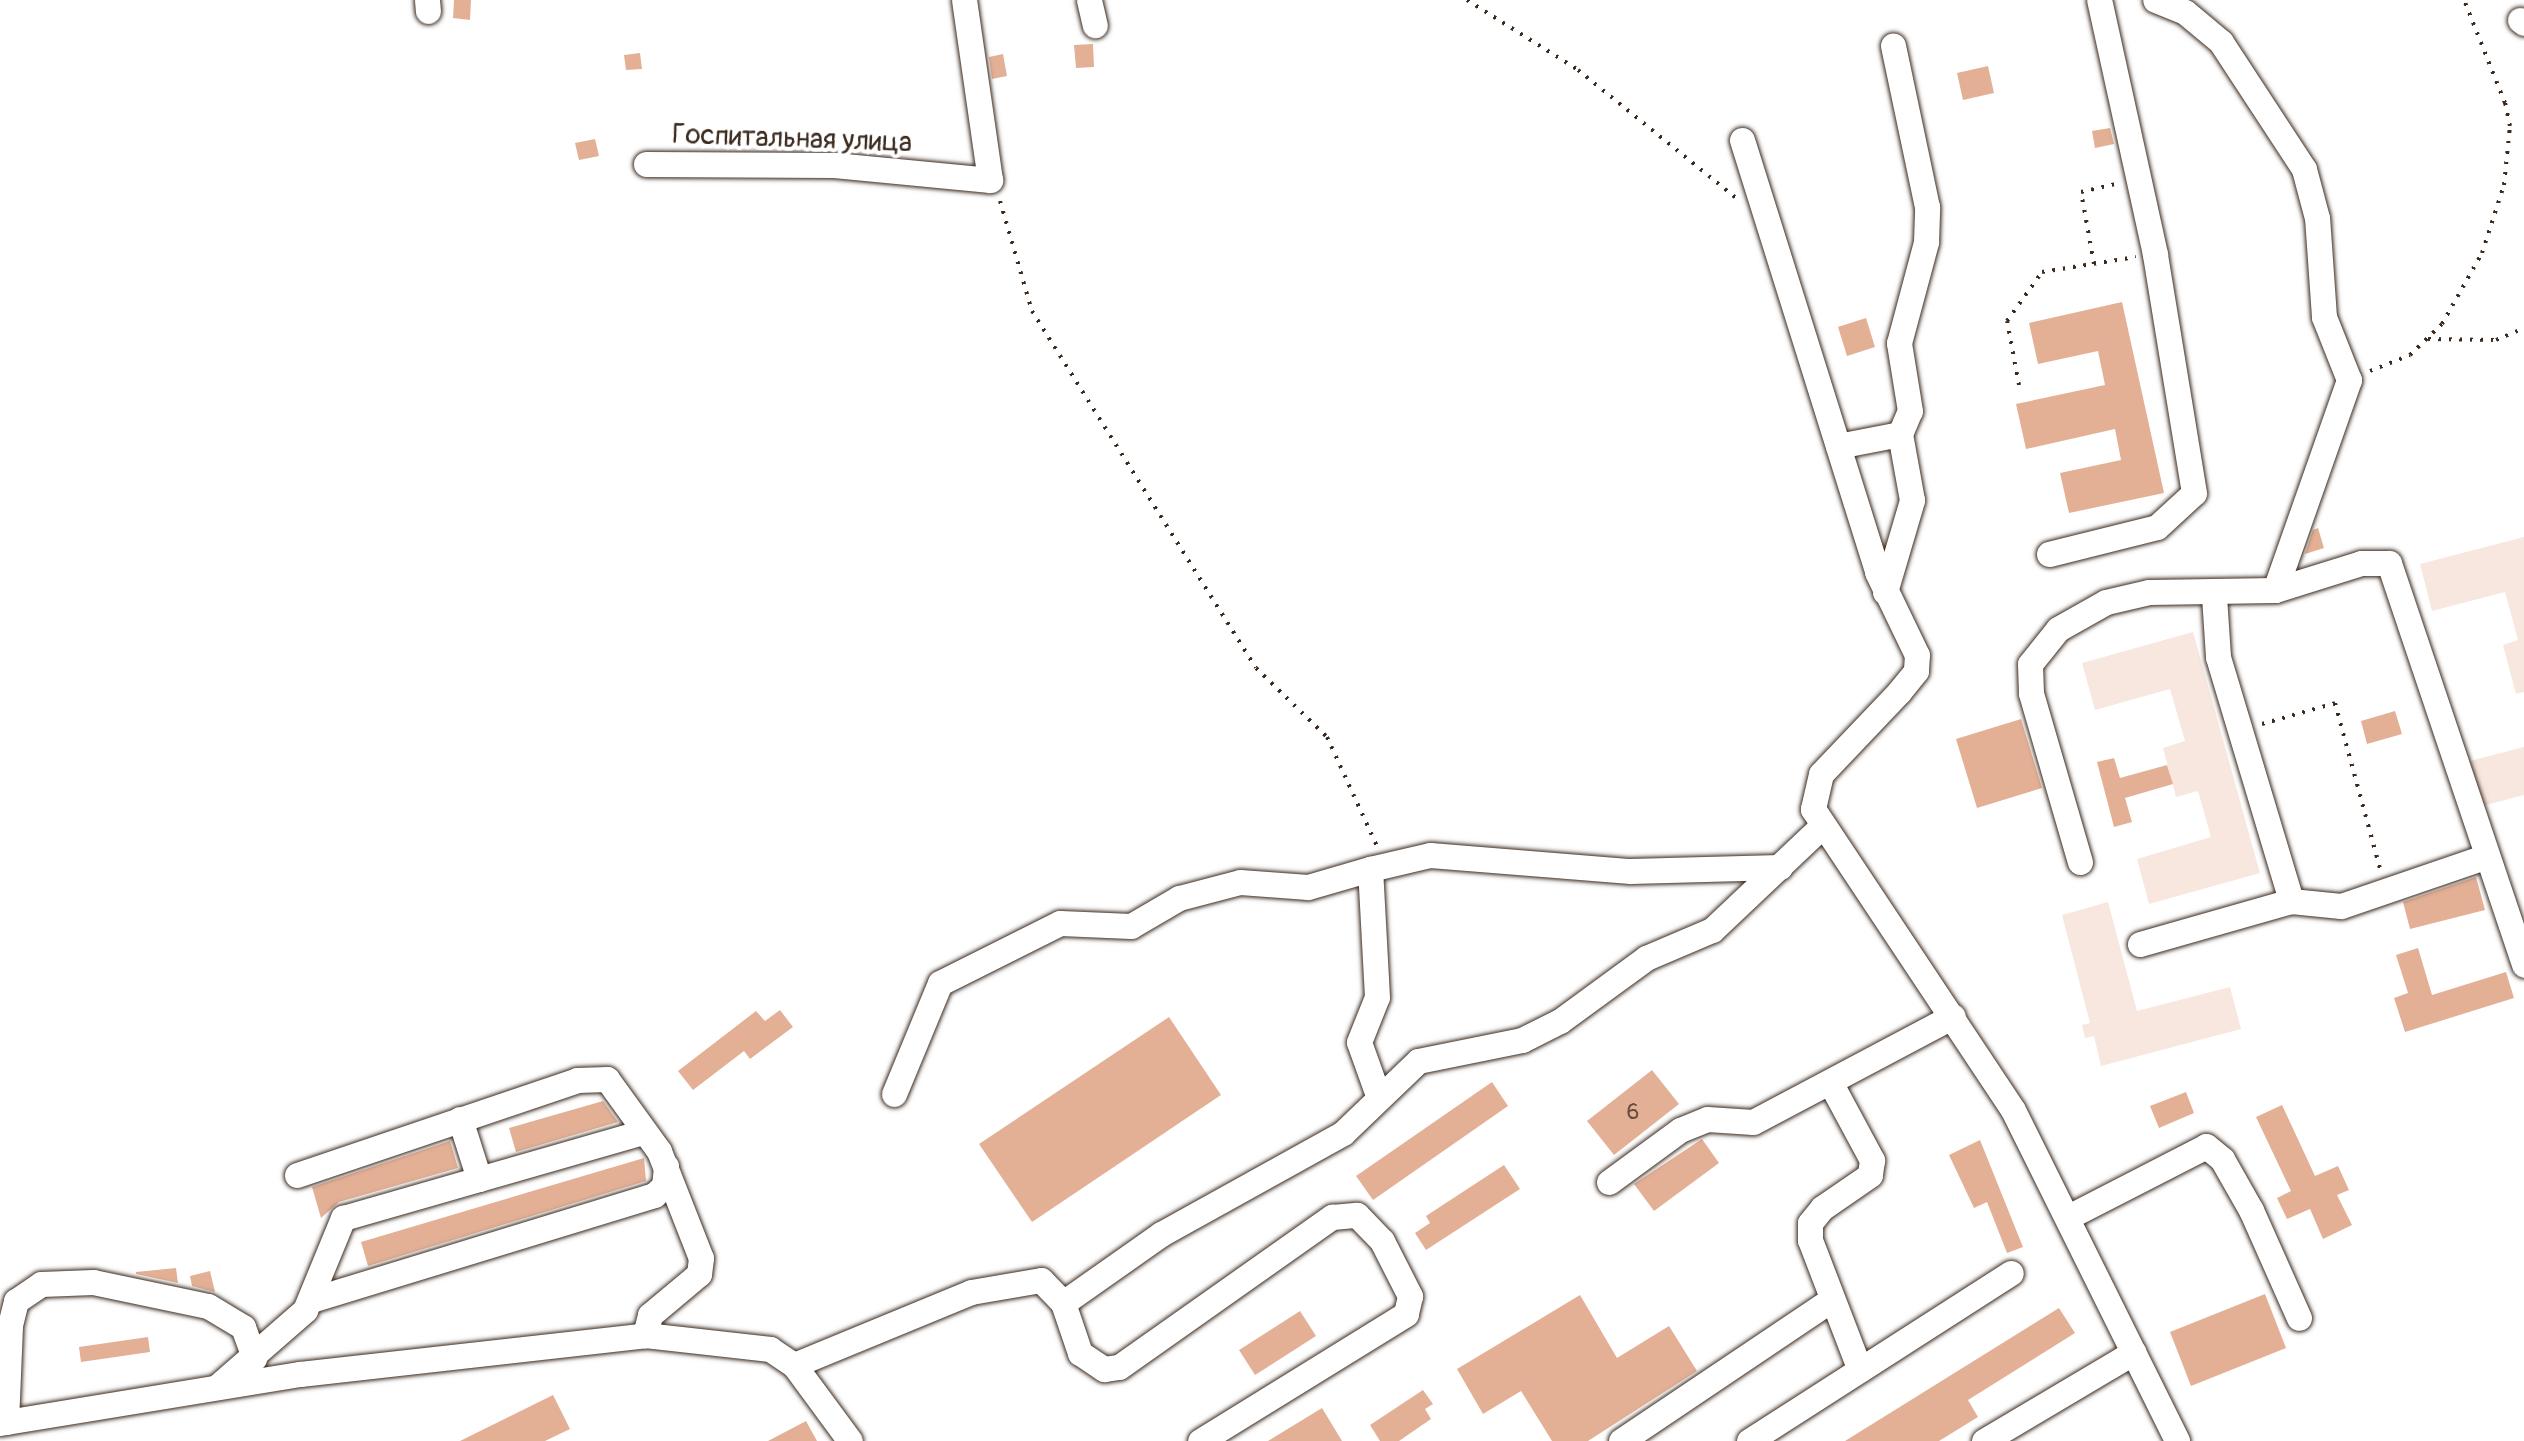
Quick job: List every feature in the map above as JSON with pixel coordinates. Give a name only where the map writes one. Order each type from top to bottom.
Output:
[{"type":"street","points":[[964,0],[972,78],[994,173],[984,182]]},
{"type":"street","points":[[2049,554],[2157,527],[2194,492],[2156,254],[2099,0]]},
{"type":"street","points":[[2155,0],[2185,12],[2221,42],[2304,169],[2317,218],[2324,317],[2348,380],[2275,590]]},
{"type":"street","points":[[1885,592],[1912,500],[1900,434],[1910,411],[1899,343],[1926,242],[1927,206],[1894,46]]},
{"type":"street","points":[[1742,140],[1885,592],[1917,654],[1916,671],[1821,774],[1812,809],[1953,1016],[2070,1216],[2177,1441]]},
{"type":"street","name":"Госпитальная улица","points":[[646,164],[834,165],[984,182]]},
{"type":"street","points":[[1838,446],[1900,434]]},
{"type":"street","points":[[2080,862],[2031,694],[2030,664],[2058,628],[2106,602],[2149,592],[2214,596],[2275,590],[2361,563],[2389,563],[2524,965]]},
{"type":"street","points":[[2214,596],[2218,657],[2291,900]]},
{"type":"street","points":[[1063,1303],[1161,1234],[1343,1133],[1418,1061],[1522,1040],[1560,1021],[1646,958],[1712,930],[1821,827]]},
{"type":"street","points":[[894,1094],[940,983],[1060,923],[1131,926],[1178,898],[1240,882],[1308,886],[1430,855],[1630,871],[1780,867]]},
{"type":"street","points":[[2140,944],[2291,900],[2327,908],[2487,856]]},
{"type":"street","points":[[1370,869],[1377,997],[1359,1042],[1379,1098]]},
{"type":"street","points":[[1608,1182],[1680,1130],[1707,1119],[1753,1122],[1953,1016]]},
{"type":"street","points":[[297,1175],[595,1076],[618,1086],[666,1166],[700,1258],[700,1274],[650,1315],[645,1334]]},
{"type":"street","points":[[1830,1082],[1872,1160],[1870,1175],[1810,1223],[1830,1300],[1860,1370]]},
{"type":"street","points":[[460,1119],[479,1179]]},
{"type":"street","points":[[216,1388],[254,1358],[311,1300],[343,1218],[643,1132]]},
{"type":"street","points":[[2070,1216],[2206,1146],[2222,1159],[2251,1210],[2299,1318]]},
{"type":"street","points":[[311,1300],[654,1195],[664,1186],[666,1166]]},
{"type":"street","points":[[794,1365],[1015,1280],[1040,1280],[1063,1303],[1080,1353],[1104,1369],[1119,1367],[1332,1217],[1343,1212],[1369,1225],[1410,1296],[1406,1314],[1200,1441]]},
{"type":"street","points":[[1748,1441],[2011,1273]]},
{"type":"street","points":[[254,1358],[243,1327],[208,1306],[93,1282],[41,1284],[16,1302],[10,1325],[3,1422],[216,1388],[645,1334],[770,1350],[794,1365],[850,1441]]},
{"type":"street","points":[[1621,1441],[1830,1300]]},
{"type":"street","points":[[1984,1441],[2134,1352]]},
{"type":"path","points":[[1467,0],[1578,70],[1737,198]]},
{"type":"path","points":[[2348,380],[2410,355],[2428,339],[2482,253],[2508,162],[2505,103],[2464,0]]},
{"type":"path","points":[[2094,264],[2082,192],[2140,178]]},
{"type":"path","points":[[984,182],[1002,204],[1032,311],[1256,668],[1327,737],[1378,850],[1370,869]]},
{"type":"path","points":[[2019,384],[2007,321],[2042,272],[2156,254]]},
{"type":"path","points":[[2428,339],[2496,340],[2524,328]]},
{"type":"path","points":[[2240,731],[2335,703],[2386,891]]},
{"type":"shaded area","points":[[2524,537],[2524,692],[2516,694],[2503,645],[2518,640],[2505,592],[2432,611],[2420,564]]},
{"type":"shaded area","points":[[2193,632],[2260,873],[2149,904],[2137,859],[2211,837],[2198,791],[2176,797],[2163,748],[2185,741],[2170,689],[2095,710],[2082,663]]},
{"type":"shaded area","points":[[2524,747],[2524,795],[2482,806],[2470,761]]},
{"type":"shaded area","points":[[2108,902],[2137,1011],[2230,987],[2241,1029],[2101,1066],[2094,1036],[2085,1038],[2082,1025],[2090,1023],[2062,915]]},
{"type":"building","points":[[454,0],[471,0],[470,20],[453,18]]},
{"type":"building","points":[[1093,44],[1094,67],[1076,68],[1074,45]]},
{"type":"building","points":[[640,53],[642,69],[626,70],[624,55]]},
{"type":"building","points":[[1003,54],[1007,76],[992,79],[989,57]]},
{"type":"building","points":[[1988,66],[1994,93],[1963,100],[1957,73]]},
{"type":"building","points":[[2110,128],[2114,144],[2095,148],[2092,131]]},
{"type":"building","points":[[595,139],[599,156],[579,160],[575,143]]},
{"type":"building","points":[[2122,302],[2164,493],[2069,513],[2060,473],[2121,460],[2115,429],[2026,449],[2016,404],[2105,385],[2098,351],[2038,364],[2029,323]]},
{"type":"building","points":[[1866,318],[1875,347],[1847,356],[1838,327]]},
{"type":"building","points":[[2318,528],[2324,548],[2305,554],[2313,530]]},
{"type":"building","points":[[2395,711],[2402,734],[2367,744],[2361,721]]},
{"type":"building","points":[[2021,719],[2042,788],[1977,808],[1956,739]]},
{"type":"building","points":[[2114,758],[2120,778],[2167,765],[2173,784],[2125,798],[2132,822],[2114,827],[2097,762]]},
{"type":"building","points":[[2476,877],[2485,910],[2410,929],[2403,902]]},
{"type":"building","points":[[2418,948],[2432,995],[2506,972],[2514,998],[2405,1032],[2394,998],[2408,993],[2396,955]]},
{"type":"building","points":[[780,1010],[793,1027],[750,1059],[744,1051],[693,1090],[678,1071],[756,1011],[765,1021]]},
{"type":"building","points":[[1169,1017],[1221,1095],[1032,1222],[979,1144]]},
{"type":"building","points":[[1652,1070],[1679,1104],[1614,1155],[1587,1121]]},
{"type":"building","points":[[1492,1082],[1508,1106],[1373,1200],[1356,1176]]},
{"type":"building","points":[[2186,1092],[2194,1113],[2159,1128],[2150,1106]]},
{"type":"building","points":[[603,1101],[618,1122],[516,1152],[509,1128]]},
{"type":"building","points":[[2282,1105],[2315,1176],[2338,1166],[2349,1190],[2337,1195],[2352,1225],[2323,1239],[2310,1209],[2287,1219],[2277,1198],[2291,1191],[2256,1117]]},
{"type":"building","points":[[1702,1139],[1719,1163],[1654,1211],[1634,1184]]},
{"type":"building","points":[[1980,1140],[2023,1247],[2007,1253],[1987,1202],[1974,1208],[1949,1155]]},
{"type":"building","points":[[450,1141],[458,1168],[339,1202],[321,1218],[312,1187]]},
{"type":"building","points":[[644,1158],[646,1181],[368,1266],[361,1242]]},
{"type":"building","points":[[1504,1165],[1520,1189],[1426,1250],[1415,1233],[1430,1223],[1426,1216]]},
{"type":"building","points":[[176,1268],[178,1283],[136,1274],[136,1272]]},
{"type":"building","points":[[210,1271],[215,1292],[192,1286],[190,1276]]},
{"type":"building","points":[[2265,1294],[2286,1348],[2191,1386],[2170,1332]]},
{"type":"building","points":[[1580,1295],[1617,1358],[1669,1326],[1697,1371],[1588,1441],[1552,1441],[1521,1391],[1483,1414],[1457,1369]]},
{"type":"building","points":[[2059,1308],[2075,1333],[1968,1400],[1978,1417],[1939,1441],[1845,1441]]},
{"type":"building","points":[[1300,1311],[1316,1336],[1255,1375],[1239,1350]]},
{"type":"building","points":[[148,1337],[150,1352],[81,1362],[79,1347]]},
{"type":"building","points":[[1423,1390],[1433,1404],[1425,1409],[1431,1419],[1399,1441],[1380,1441],[1370,1425]]},
{"type":"building","points":[[553,1395],[570,1429],[545,1441],[460,1441]]},
{"type":"building","points":[[1322,1408],[1342,1441],[1268,1441]]},
{"type":"building","points":[[806,1421],[817,1441],[768,1441]]}]
